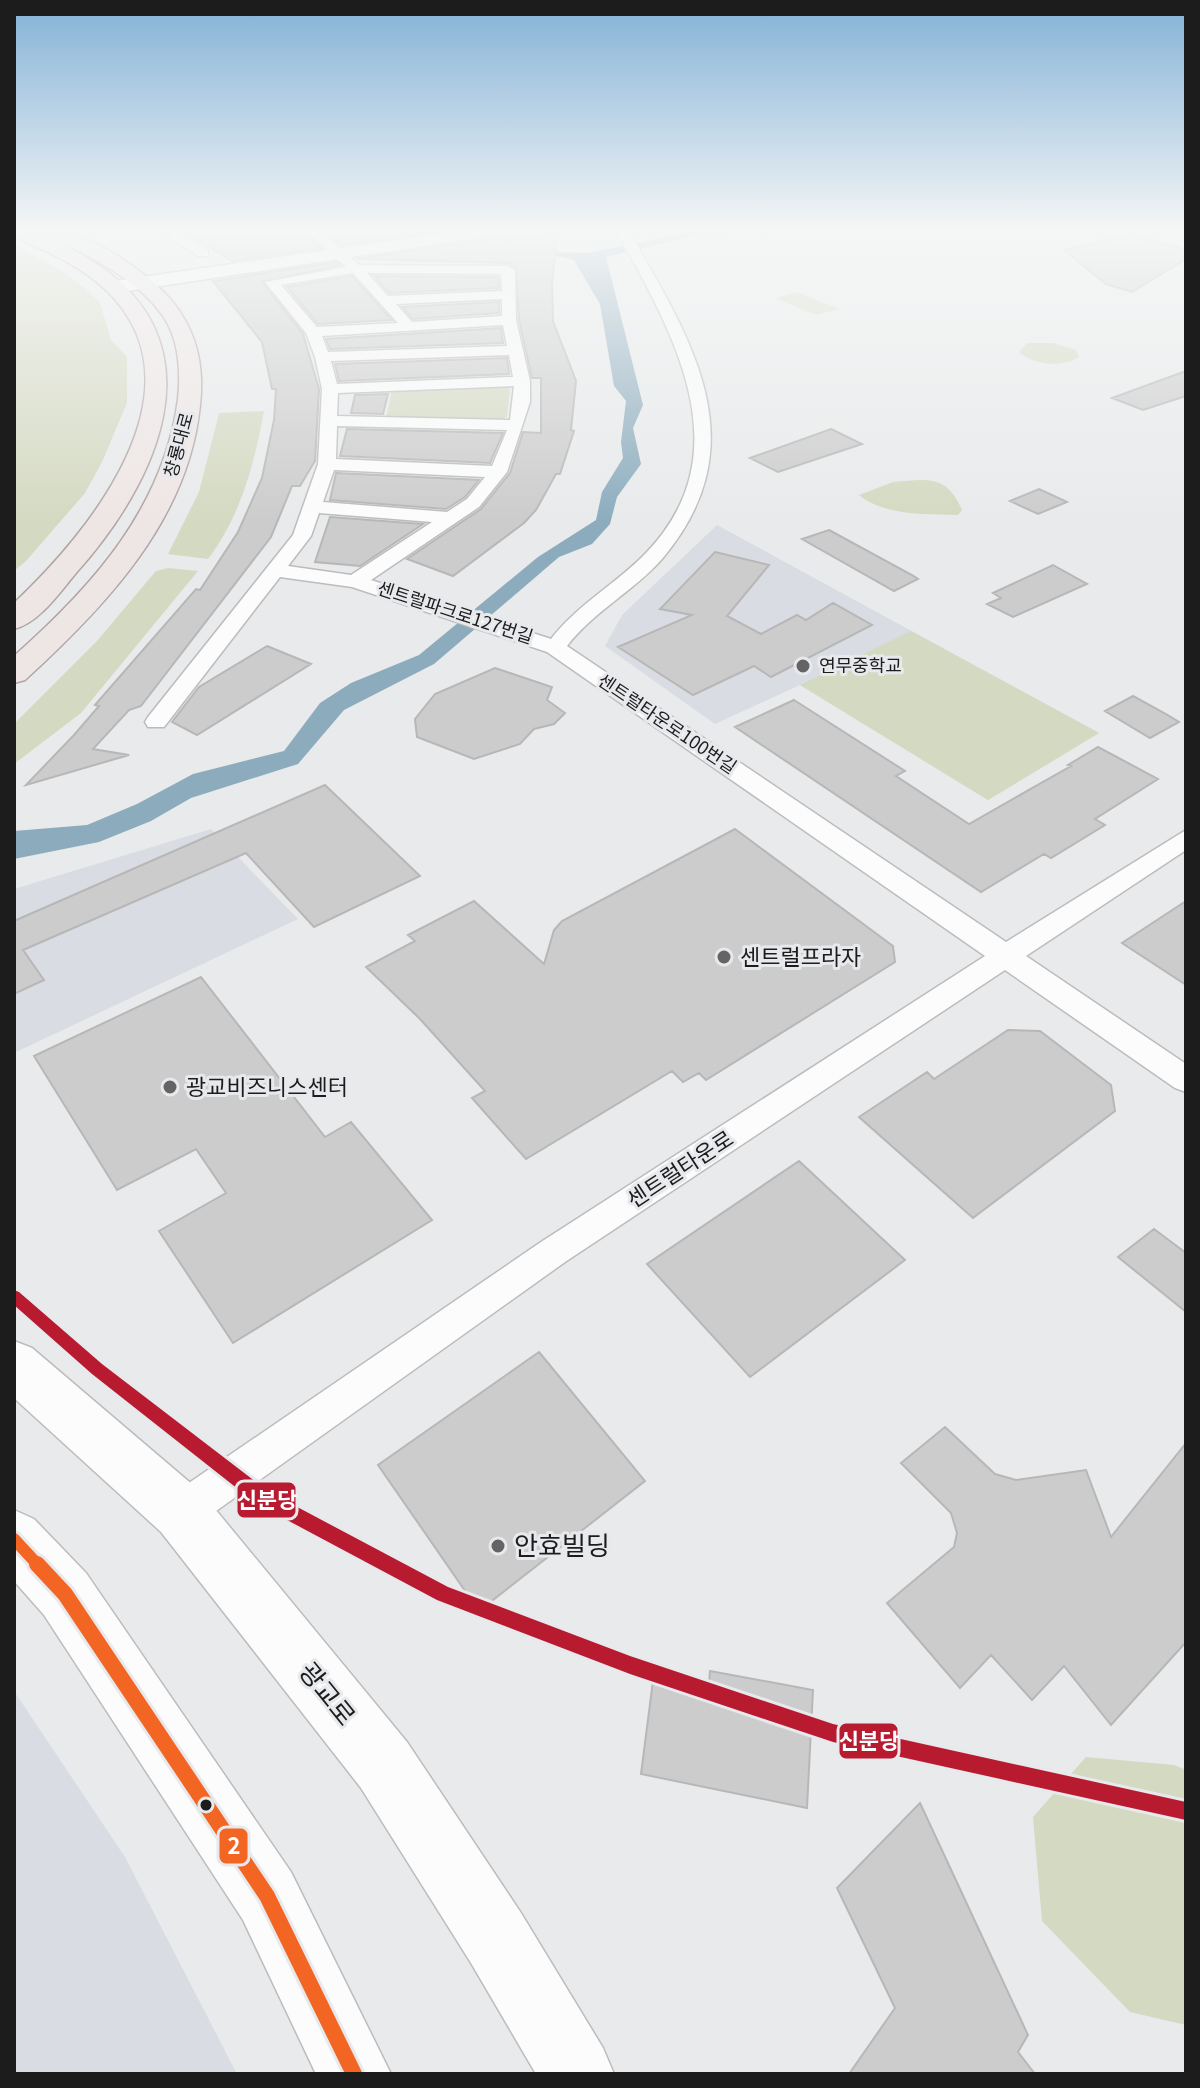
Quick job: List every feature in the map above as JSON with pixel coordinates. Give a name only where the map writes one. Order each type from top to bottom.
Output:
[{"type":"main road","name":"창룡대로","points":[[14,620],[52,584],[112,509],[136,468],[149,431],[157,365],[145,327]]},
{"type":"main road","name":"창룡대로","points":[[14,673],[51,641],[108,578],[159,507],[171,480],[186,429],[191,366],[180,327]]},
{"type":"street","points":[[156,722],[171,707],[272,570],[302,536],[314,507],[327,464],[330,389],[322,357],[309,327]]},
{"type":"street","points":[[313,332],[367,327]]},
{"type":"street","name":"센트럴파크로127번길","points":[[355,581],[473,503],[498,472],[517,425],[522,381],[511,327]]},
{"type":"street","points":[[555,647],[570,626],[654,556],[682,518],[700,476],[703,419],[693,367],[676,327]]},
{"type":"street","points":[[322,357],[516,350]]},
{"type":"street","points":[[330,389],[522,381]]},
{"type":"street","points":[[330,421],[517,425]]},
{"type":"street","points":[[327,464],[498,472]]},
{"type":"street","points":[[314,507],[453,518]]},
{"type":"street","name":"센트럴파크로127번길","points":[[272,570],[355,581],[503,627],[555,647]]},
{"type":"street","name":"센트럴타운로100번길","points":[[555,647],[1186,1080]]},
{"type":"street","name":"센트럴타운로","points":[[181,1512],[553,1252],[1186,838]]},
{"type":"street","name":"광교로","points":[[14,1365],[181,1512],[384,1765],[496,1938],[577,2074]]},
{"type":"street","points":[[14,1539],[65,1594],[267,1896],[354,2074]]},
{"type":"shaded area","name":"연무중학교","points":[[717,525],[1099,733],[988,800],[800,685],[715,724],[605,646],[622,615]]},
{"type":"shaded area","points":[[211,829],[298,919],[14,1053],[14,889]]},
{"type":"shaded area","points":[[14,1691],[125,1857],[237,2074],[14,2074]]},
{"type":"green space","points":[[14,327],[107,327],[111,340],[127,357],[127,403],[85,493],[14,571]]},
{"type":"green space","points":[[1027,343],[1053,343],[1076,350],[1079,357],[1065,363],[1040,362],[1019,352]]},
{"type":"green space","points":[[501,386],[510,389],[507,417],[494,421],[386,418],[392,390]]},
{"type":"green space","points":[[264,411],[245,489],[229,525],[208,559],[168,554],[199,492],[219,413]]},
{"type":"green space","points":[[935,481],[950,490],[962,510],[958,515],[906,512],[881,507],[859,495],[893,482]]},
{"type":"green space","points":[[168,568],[198,571],[81,713],[14,764],[14,724],[97,641],[156,571]]},
{"type":"green space","points":[[911,631],[1099,733],[988,800],[800,685]]},
{"type":"green space","points":[[1086,1757],[1174,1765],[1186,1770],[1186,2025],[1130,2012],[1042,1921],[1033,1817]]},
{"type":"water","points":[[604,327],[624,327],[643,405],[633,428],[641,464],[617,497],[610,524],[592,544],[559,557],[434,664],[344,710],[298,764],[191,798],[151,821],[99,842],[14,859],[14,831],[87,825],[137,804],[193,774],[284,751],[320,703],[351,683],[419,655],[538,557],[596,520],[602,492],[623,458],[621,442],[626,401],[614,386]]},
{"type":"building","points":[[250,327],[298,327],[303,334],[319,389],[315,461],[300,486],[292,486],[271,537],[141,706],[129,710],[93,749],[129,755],[26,785],[74,735],[99,706],[95,705],[196,589],[200,590],[238,532],[262,478],[274,420],[276,389],[272,389],[262,342]]},
{"type":"building","points":[[521,327],[555,327],[576,381],[571,430],[574,431],[560,474],[556,474],[536,510],[524,523],[453,576],[407,559],[481,509],[510,473],[523,432],[541,433],[541,378],[532,378]]},
{"type":"building","points":[[501,328],[503,343],[330,349],[326,339]]},
{"type":"building","points":[[507,358],[509,374],[339,381],[335,364]]},
{"type":"building","points":[[1186,371],[1186,396],[1143,410],[1112,398]]},
{"type":"building","points":[[388,394],[383,414],[351,413],[355,395]]},
{"type":"building","points":[[347,429],[503,433],[490,463],[340,456]]},
{"type":"building","points":[[831,429],[862,444],[778,472],[750,458]]},
{"type":"building","points":[[336,473],[479,480],[465,497],[446,509],[330,500]]},
{"type":"building","points":[[1039,489],[1067,502],[1038,514],[1010,501]]},
{"type":"building","points":[[330,517],[423,524],[360,566],[315,562]]},
{"type":"building","points":[[829,530],[918,579],[894,591],[802,539]]},
{"type":"building","points":[[715,552],[769,565],[727,616],[761,634],[797,615],[806,620],[833,603],[872,625],[771,677],[754,666],[693,695],[618,647],[692,615],[660,609]]},
{"type":"building","points":[[1053,565],[1087,584],[1013,617],[987,604],[1001,598],[993,593]]},
{"type":"building","points":[[267,646],[311,664],[197,735],[172,722],[199,687]]},
{"type":"building","points":[[495,668],[552,687],[547,700],[565,713],[554,724],[534,729],[520,744],[474,759],[417,737],[415,719],[435,694]]},
{"type":"building","points":[[1133,696],[1179,722],[1150,738],[1105,711]]},
{"type":"building","points":[[794,700],[905,771],[896,776],[969,824],[1071,766],[1068,765],[1098,747],[1158,779],[1095,819],[1105,825],[1051,858],[1044,854],[981,892],[735,727]]},
{"type":"building","points":[[325,785],[420,876],[314,927],[246,853],[23,950],[44,980],[14,994],[14,921]]},
{"type":"building","points":[[735,829],[893,946],[895,962],[706,1080],[699,1073],[683,1082],[672,1071],[526,1159],[472,1098],[485,1091],[420,1019],[366,967],[415,941],[408,935],[474,901],[544,964],[554,930],[562,921]]},
{"type":"building","points":[[1186,901],[1186,985],[1122,943]]},
{"type":"building","points":[[201,977],[325,1137],[351,1122],[432,1220],[233,1343],[159,1231],[226,1193],[196,1149],[117,1190],[34,1056]]},
{"type":"building","points":[[1008,1030],[1040,1031],[1111,1085],[1115,1111],[973,1218],[859,1117],[927,1072],[934,1079]]},
{"type":"building","points":[[799,1161],[905,1260],[750,1377],[647,1264]]},
{"type":"building","points":[[1154,1229],[1186,1253],[1186,1312],[1118,1257]]},
{"type":"building","name":"안효빌딩","points":[[539,1352],[645,1481],[479,1611],[378,1465]]},
{"type":"building","points":[[945,1427],[995,1474],[1016,1480],[1086,1470],[1111,1537],[1186,1443],[1186,1642],[1111,1725],[1064,1666],[1032,1700],[991,1655],[960,1688],[887,1603],[954,1547],[957,1533],[951,1513],[901,1463]]},
{"type":"building","points":[[710,1671],[813,1690],[807,1808],[641,1774],[654,1673],[709,1683]]},
{"type":"building","points":[[920,1803],[1028,2035],[1018,2052],[1035,2074],[849,2074],[895,2008],[837,1888]]},
{"type":"transit line","name":"신분당","points":[[14,1296],[97,1369],[263,1498],[443,1594],[630,1665],[833,1733],[1186,1811]]},
{"type":"transit line","name":"2","points":[[14,1539],[65,1594],[267,1896],[354,2074]]},
{"type":"place","name":"연무중학교","points":[[803,666]]},
{"type":"place","name":"센트럴프라자","points":[[724,957]]},
{"type":"place","name":"광교비즈니스센터","points":[[170,1087]]},
{"type":"place","name":"안효빌딩","points":[[498,1546]]}]
